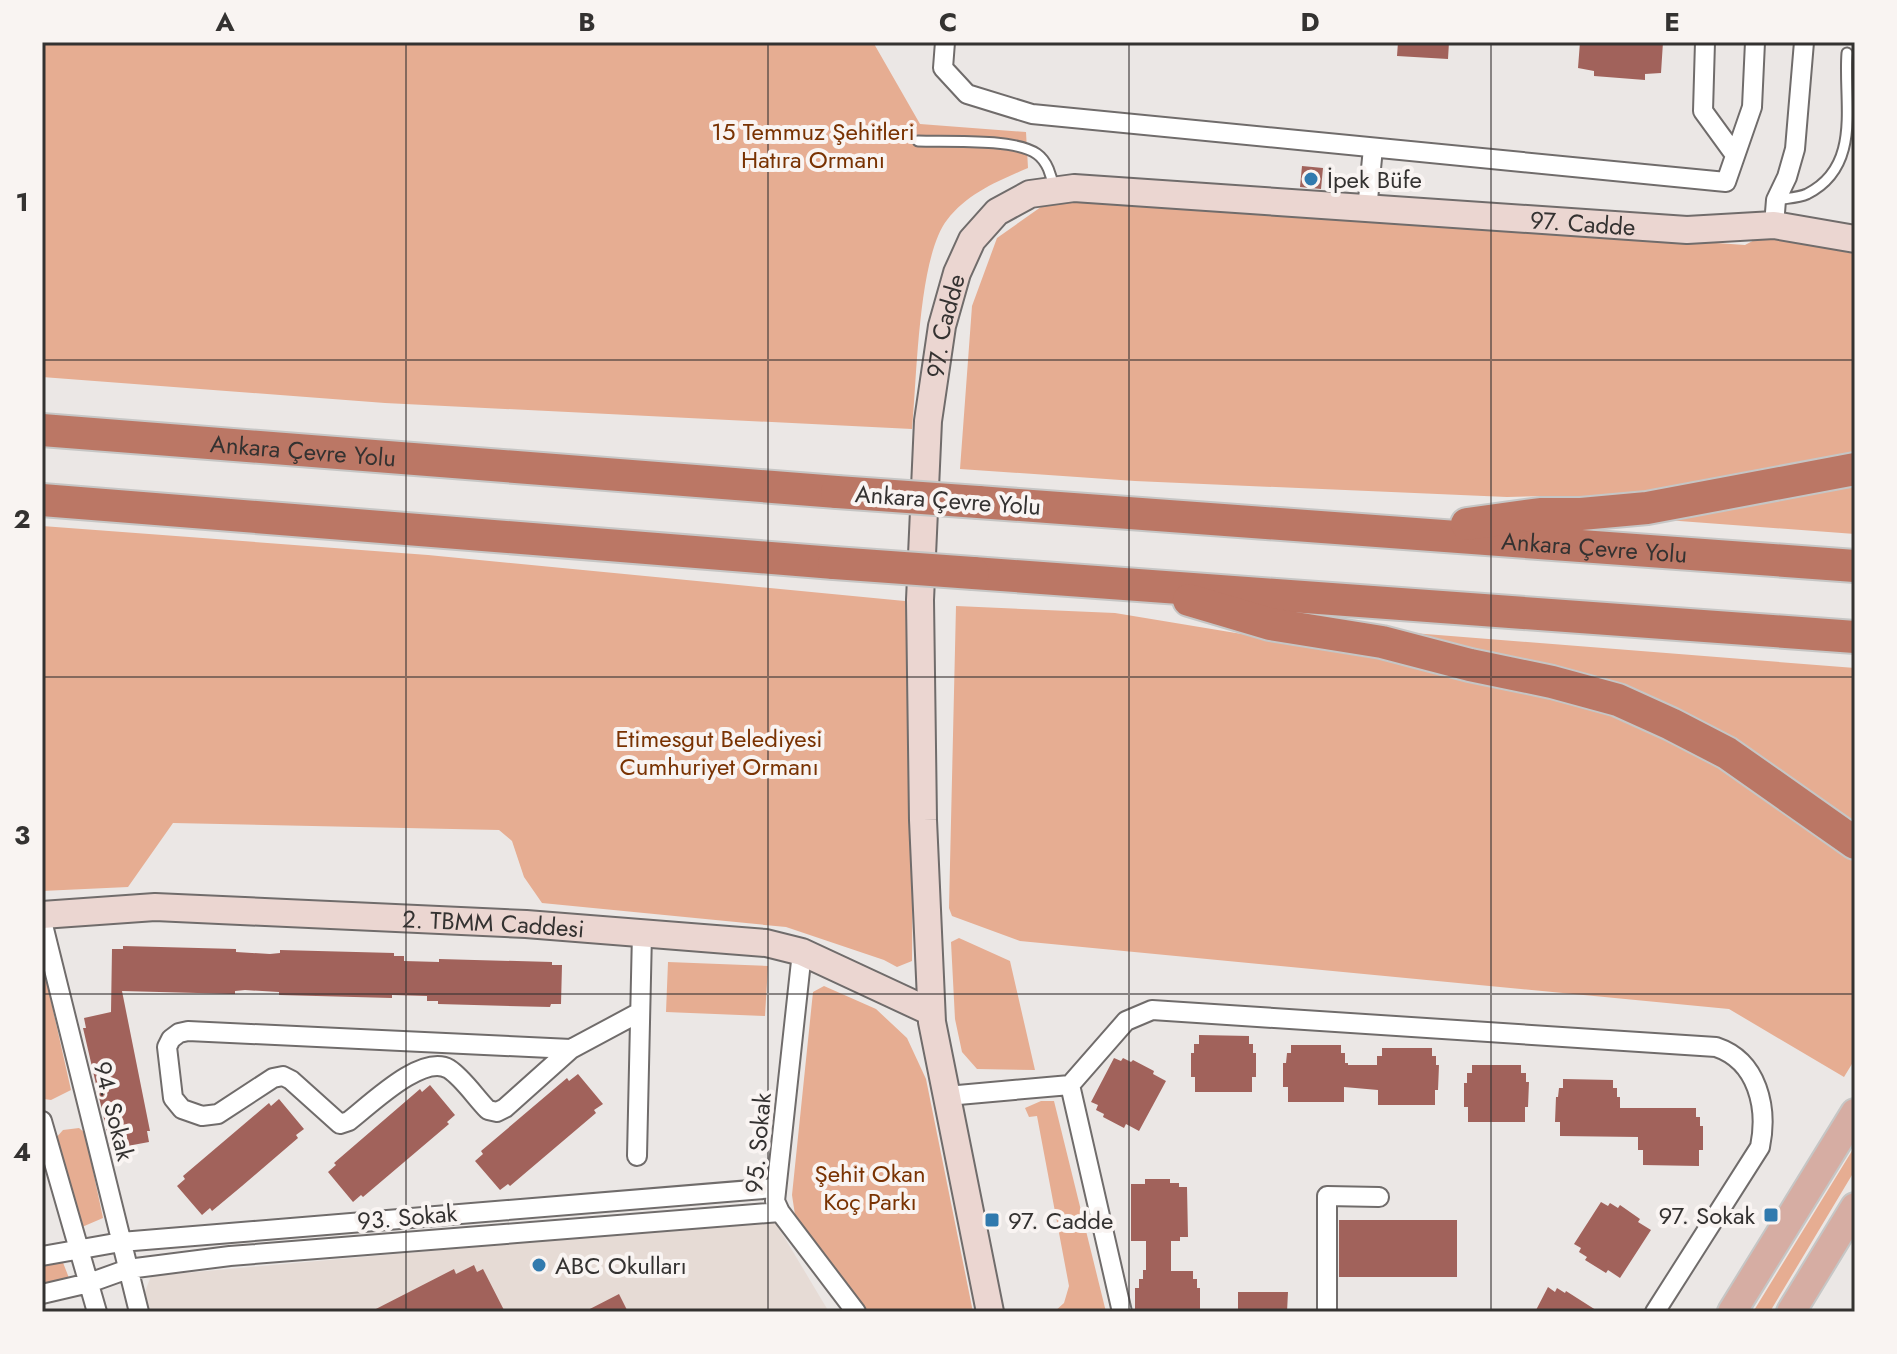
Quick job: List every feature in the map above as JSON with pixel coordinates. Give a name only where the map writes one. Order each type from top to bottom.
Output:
[{"type":"highway","name":"Ankara Çevre Yolu","points":[[42,430],[1855,566]]},
{"type":"highway","points":[[1407,533],[1540,514],[1647,508],[1855,469]]},
{"type":"highway","points":[[42,500],[834,563],[1855,637]]},
{"type":"highway","points":[[1133,583],[1270,624],[1382,642],[1618,700],[1727,753],[1855,843]]},
{"type":"main road","points":[[1732,1312],[1855,1113]]},
{"type":"main road","points":[[1791,1312],[1855,1207]]},
{"type":"street","points":[[945,42],[943,68],[967,94],[1032,114],[1726,182],[1752,107],[1755,42]]},
{"type":"street","points":[[1705,42],[1703,111],[1735,155]]},
{"type":"street","points":[[1775,212],[1795,149],[1804,42]]},
{"type":"street","points":[[1367,210],[1373,148]]},
{"type":"street","name":"97. Cadde","points":[[990,1312],[931,1012],[923,834],[920,600],[928,421],[942,326],[957,273],[972,240],[997,212],[1030,194],[1074,188],[1687,230],[1775,212],[1855,239]]},
{"type":"street","name":"2. TBMM Caddesi","points":[[42,918],[155,907],[526,924],[766,943],[802,952],[931,1012]]},
{"type":"street","name":"94. Sokak","points":[[42,918],[139,1312]]},
{"type":"street","points":[[637,1156],[642,933]]},
{"type":"street","name":"95. Sokak","points":[[802,952],[775,1201],[780,1212],[856,1312]]},
{"type":"street","points":[[947,1096],[1070,1085],[1126,1021],[1152,1010],[1716,1047],[1734,1055],[1747,1068],[1756,1084],[1764,1119],[1760,1147],[1655,1312]]},
{"type":"street","points":[[571,1049],[188,1031],[171,1039],[167,1057],[173,1098],[182,1109],[202,1116],[218,1114],[273,1078],[283,1076],[340,1124],[349,1121],[416,1071],[430,1066],[449,1070],[488,1110],[497,1112],[571,1049],[640,1012]]},
{"type":"street","points":[[1070,1085],[1122,1312]]},
{"type":"street","points":[[42,1121],[97,1312]]},
{"type":"street","name":"93. Sokak","points":[[42,1256],[121,1242],[775,1188]]},
{"type":"street","points":[[1327,1312],[1327,1196],[1379,1197]]},
{"type":"street","points":[[463,1212],[465,1237]]},
{"type":"street","name":"93. Sokak","points":[[42,1294],[89,1283],[128,1269],[230,1256],[780,1212]]},
{"type":"lane","points":[[1775,212],[1806,195],[1831,173],[1841,155],[1849,116],[1845,74],[1847,53]]},
{"type":"lane","points":[[918,141],[1001,144],[1026,149],[1044,161],[1053,191]]},
{"type":"shaded area","name":"ABC Okulları","points":[[774,1220],[829,1312],[147,1312],[143,1297],[151,1276]]},
{"type":"green space","name":"15 Temmuz Şehitleri Hatıra Ormanı","points":[[42,42],[873,42],[920,124],[1026,132],[1028,168],[964,202],[947,220],[937,238],[924,289],[912,429],[385,403],[42,377]]},
{"type":"green space","points":[[1120,201],[1745,245],[1764,235],[1855,254],[1855,457],[1612,499],[1135,481],[960,469],[972,306],[997,238],[1048,202]]},
{"type":"green space","points":[[1855,479],[1855,534],[1666,520]]},
{"type":"green space","name":"Etimesgut Belediyesi Cumhuriyet Ormanı","points":[[42,526],[428,555],[915,602],[912,961],[897,967],[786,927],[542,903],[524,877],[512,841],[499,830],[173,823],[128,887],[42,891]]},
{"type":"green space","points":[[956,606],[1115,613],[1394,659],[1549,694],[1647,726],[1697,751],[1855,856],[1855,1059],[1844,1077],[1729,1009],[1020,941],[952,916],[949,908]]},
{"type":"green space","points":[[1388,631],[1855,668],[1855,827],[1761,759]]},
{"type":"green space","points":[[959,938],[1010,961],[1035,1070],[977,1069],[962,1052],[955,1019],[951,942]]},
{"type":"green space","points":[[42,961],[71,1090],[51,1100],[44,1099],[42,1094]]},
{"type":"green space","points":[[668,962],[768,966],[765,1016],[666,1012]]},
{"type":"green space","name":"Şehit Okan Koç Parkı","points":[[824,986],[876,1009],[907,1038],[926,1079],[973,1312],[868,1312],[795,1215],[792,1195],[813,992]]},
{"type":"green space","points":[[1041,1101],[1054,1101],[1106,1312],[1054,1312],[1064,1303],[1069,1286],[1037,1116],[1029,1117],[1025,1108]]},
{"type":"green space","points":[[79,1128],[85,1133],[103,1218],[82,1227],[55,1139],[63,1130]]},
{"type":"green space","points":[[1855,1146],[1855,1170],[1771,1310],[1753,1312]]},
{"type":"green space","points":[[42,1260],[62,1260],[69,1278],[42,1290]]},
{"type":"building","points":[[1398,42],[1449,42],[1448,59],[1397,56]]},
{"type":"building","points":[[1580,42],[1663,42],[1661,73],[1645,74],[1645,80],[1594,76],[1594,71],[1578,68]]},
{"type":"building","name":"İpek Büfe","points":[[1302,166],[1323,168],[1321,189],[1300,187]]},
{"type":"building","points":[[123,946],[236,949],[236,952],[270,954],[280,953],[280,950],[394,953],[394,956],[404,956],[404,961],[552,962],[552,965],[562,965],[561,1004],[551,1004],[550,1007],[438,1004],[438,1001],[427,1001],[427,996],[279,995],[279,992],[245,990],[235,991],[235,994],[122,991],[150,1131],[147,1131],[149,1142],[111,1149],[83,1028],[86,1028],[84,1018],[111,1012],[112,949],[123,949]]},
{"type":"building","points":[[1199,1035],[1249,1036],[1249,1044],[1253,1044],[1253,1053],[1256,1053],[1256,1077],[1252,1077],[1252,1092],[1195,1092],[1195,1077],[1191,1077],[1191,1053],[1194,1053],[1194,1044],[1199,1044]]},
{"type":"building","points":[[1291,1045],[1341,1045],[1341,1053],[1345,1053],[1345,1063],[1348,1065],[1377,1065],[1377,1056],[1382,1056],[1382,1048],[1432,1048],[1432,1056],[1436,1056],[1436,1065],[1439,1065],[1435,1105],[1378,1105],[1378,1090],[1344,1087],[1344,1102],[1288,1102],[1288,1087],[1283,1087],[1283,1063],[1286,1063],[1287,1053],[1291,1053]]},
{"type":"building","points":[[1114,1058],[1133,1060],[1166,1081],[1139,1131],[1126,1124],[1124,1128],[1103,1117],[1104,1114],[1096,1110],[1098,1105],[1091,1102]]},
{"type":"building","points":[[1472,1065],[1521,1065],[1521,1073],[1526,1073],[1526,1082],[1529,1082],[1525,1122],[1468,1122],[1468,1107],[1464,1107],[1464,1083],[1467,1083],[1467,1073],[1472,1073]]},
{"type":"building","points":[[578,1074],[603,1104],[510,1186],[508,1184],[500,1190],[475,1161],[483,1154],[481,1151],[567,1078],[569,1081]]},
{"type":"building","points":[[1563,1079],[1613,1080],[1613,1088],[1617,1088],[1617,1097],[1620,1097],[1620,1108],[1696,1108],[1696,1117],[1700,1117],[1700,1126],[1703,1126],[1699,1166],[1643,1165],[1643,1150],[1638,1150],[1638,1137],[1560,1136],[1560,1122],[1555,1122],[1556,1097],[1559,1088],[1563,1088]]},
{"type":"building","points":[[430,1085],[455,1115],[447,1122],[449,1124],[363,1197],[361,1195],[353,1202],[328,1172],[336,1165],[334,1163],[420,1089],[422,1092]]},
{"type":"building","points":[[279,1099],[304,1129],[296,1135],[298,1138],[242,1186],[212,1211],[210,1208],[202,1215],[177,1186],[185,1179],[183,1176],[269,1103],[271,1106]]},
{"type":"building","points":[[1145,1179],[1170,1179],[1170,1183],[1187,1187],[1188,1237],[1171,1241],[1171,1271],[1193,1271],[1193,1279],[1197,1279],[1197,1288],[1200,1288],[1200,1312],[1135,1312],[1135,1288],[1139,1288],[1139,1279],[1143,1279],[1143,1270],[1146,1270],[1146,1241],[1131,1241],[1131,1184],[1145,1184]]},
{"type":"building","points":[[1601,1202],[1618,1208],[1620,1205],[1651,1230],[1620,1278],[1585,1260],[1587,1257],[1579,1252],[1581,1248],[1574,1244]]},
{"type":"building","points":[[1339,1220],[1457,1220],[1457,1277],[1339,1277]]},
{"type":"building","points":[[474,1265],[477,1272],[483,1269],[505,1312],[370,1312],[454,1269],[456,1274]]},
{"type":"building","points":[[1548,1287],[1555,1292],[1557,1288],[1566,1291],[1599,1312],[1535,1312]]},
{"type":"building","points":[[1238,1292],[1288,1292],[1287,1312],[1238,1312]]},
{"type":"building","points":[[619,1294],[628,1312],[584,1312]]},
{"type":"place","name":"İpek Büfe","points":[[1311,179]]},
{"type":"place","name":"97. Sokak","points":[[1771,1215]]},
{"type":"place","name":"97. Cadde","points":[[992,1220]]},
{"type":"place","name":"ABC Okulları","points":[[539,1265]]}]
